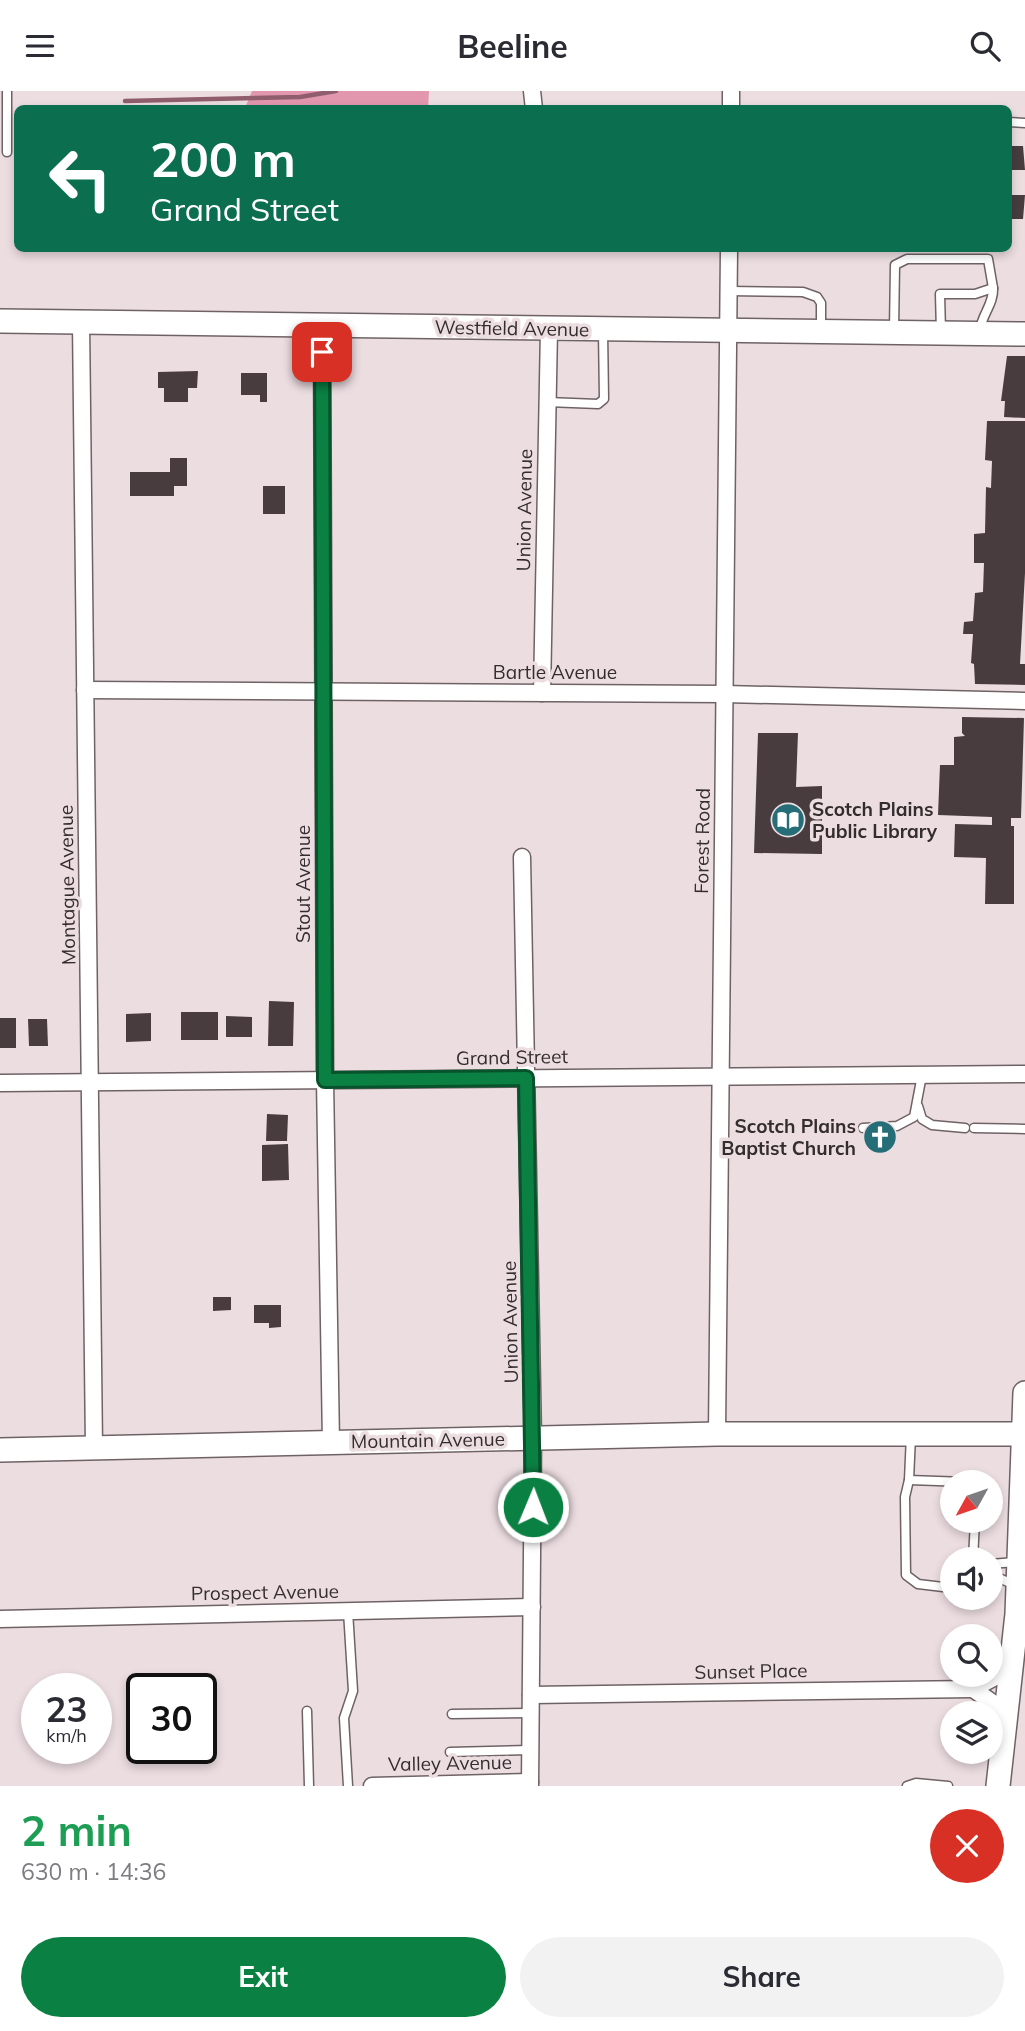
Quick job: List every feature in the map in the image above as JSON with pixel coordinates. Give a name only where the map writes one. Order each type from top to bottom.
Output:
[{"type":"street","name":"Forest Road","points":[[717,1434],[729,252]]},
{"type":"street","name":"Westfield Avenue","points":[[0,321],[1025,334]]},
{"type":"street","name":"Montague Avenue","points":[[81,322],[94,1448]]},
{"type":"street","name":"Stout Avenue","points":[[322,326],[325,1080],[331,1443]]},
{"type":"street","name":"Union Avenue","points":[[542,693],[549,329]]},
{"type":"street","name":"Bartle Avenue","points":[[85,690],[724,694],[1025,701]]},
{"type":"street","name":"Union Avenue","points":[[522,857],[533,1438],[530,1784]]},
{"type":"street","name":"Grand Street","points":[[0,1083],[1025,1074]]},
{"type":"street","points":[[998,1786],[1012,1668],[1022,1616],[1018,1562],[1023,1518],[1025,1393]]},
{"type":"street","name":"Mountain Avenue","points":[[0,1450],[717,1434],[1025,1434]]},
{"type":"street","name":"Prospect Avenue","points":[[0,1619],[532,1607]]},
{"type":"street","name":"Sunset Place","points":[[531,1695],[973,1689],[1012,1668]]},
{"type":"street","points":[[973,1689],[993,1703],[1004,1737]]},
{"type":"street","points":[[1004,1737],[1025,1696]]},
{"type":"street","name":"Valley Avenue","points":[[372,1786],[530,1784]]},
{"type":"lane","points":[[7,91],[7,152]]},
{"type":"lane","points":[[894,333],[895,265],[907,259],[988,259],[993,300],[982,317],[980,333]]},
{"type":"lane","points":[[942,334],[940,294],[975,294],[993,288]]},
{"type":"lane","points":[[729,291],[803,292],[817,296],[821,303],[821,332]]},
{"type":"lane","points":[[547,402],[598,404],[604,399],[603,329]]},
{"type":"lane","points":[[863,1128],[897,1126],[914,1117],[922,1075]]},
{"type":"lane","points":[[918,1106],[922,1119],[932,1125],[1025,1129]]},
{"type":"lane","points":[[911,1434],[909,1480],[905,1497],[906,1575],[918,1584],[940,1587]]},
{"type":"lane","points":[[909,1480],[940,1481]]},
{"type":"lane","points":[[1003,1564],[1018,1562]]},
{"type":"lane","points":[[1003,1580],[1018,1586]]},
{"type":"lane","points":[[348,1611],[353,1692],[344,1718],[348,1786]]},
{"type":"lane","points":[[307,1711],[309,1786]]},
{"type":"lane","points":[[452,1714],[530,1713]]},
{"type":"lane","points":[[450,1752],[530,1750]]},
{"type":"lane","points":[[907,1786],[916,1783],[948,1786]]},
{"type":"shaded area","points":[[252,91],[429,91],[428,105],[246,105]]},
{"type":"building","points":[[1012,146],[1023,146],[1025,170],[1012,170]]},
{"type":"building","points":[[1012,195],[1025,195],[1023,219],[1012,219]]},
{"type":"building","points":[[1007,356],[1025,356],[1025,418],[1004,417],[1005,401],[1001,401]]},
{"type":"building","points":[[198,371],[197,388],[188,388],[188,402],[164,402],[164,388],[158,388],[158,372]]},
{"type":"building","points":[[241,373],[267,373],[267,402],[260,402],[260,395],[241,395]]},
{"type":"building","points":[[987,421],[1025,421],[1025,573],[1020,664],[1025,664],[1025,685],[975,684],[974,664],[971,663],[973,634],[963,634],[964,622],[973,621],[975,593],[983,592],[984,563],[974,563],[974,534],[985,533],[986,487],[991,488],[992,461],[985,460]]},
{"type":"building","points":[[170,458],[187,458],[187,486],[174,486],[174,496],[130,496],[130,472],[170,472]]},
{"type":"building","points":[[263,486],[285,486],[285,514],[263,514]]},
{"type":"building","points":[[962,717],[1024,718],[1021,818],[1011,818],[1011,826],[1014,826],[1014,904],[985,904],[986,858],[954,857],[955,824],[992,825],[992,817],[938,815],[940,765],[954,765],[954,737],[965,736],[962,733]]},
{"type":"building","name":"Scotch Plains Public Library","points":[[758,733],[798,733],[796,787],[822,786],[822,854],[754,853]]},
{"type":"building","points":[[269,1001],[294,1002],[293,1046],[268,1046]]},
{"type":"building","points":[[181,1012],[218,1012],[218,1040],[181,1040]]},
{"type":"building","points":[[151,1013],[151,1041],[126,1042],[126,1014]]},
{"type":"building","points":[[226,1016],[252,1017],[252,1037],[226,1037]]},
{"type":"building","points":[[0,1018],[16,1018],[16,1048],[0,1048]]},
{"type":"building","points":[[28,1019],[47,1019],[48,1046],[29,1046]]},
{"type":"building","points":[[267,1114],[288,1115],[287,1141],[266,1141]]},
{"type":"building","points":[[288,1144],[289,1180],[262,1181],[262,1145]]},
{"type":"building","points":[[213,1297],[231,1297],[231,1310],[213,1311]]},
{"type":"building","points":[[254,1305],[281,1305],[281,1327],[269,1328],[269,1323],[254,1323]]},
{"type":"waterway","points":[[125,101],[300,97],[336,91]]},
{"type":"place","name":"Scotch Plains Public Library","points":[[788,820]]},
{"type":"place","name":"Scotch Plains Baptist Church","points":[[880,1137]]},
{"type":"route","points":[[322,352],[325,1080],[526,1078],[533,1507]]}]
